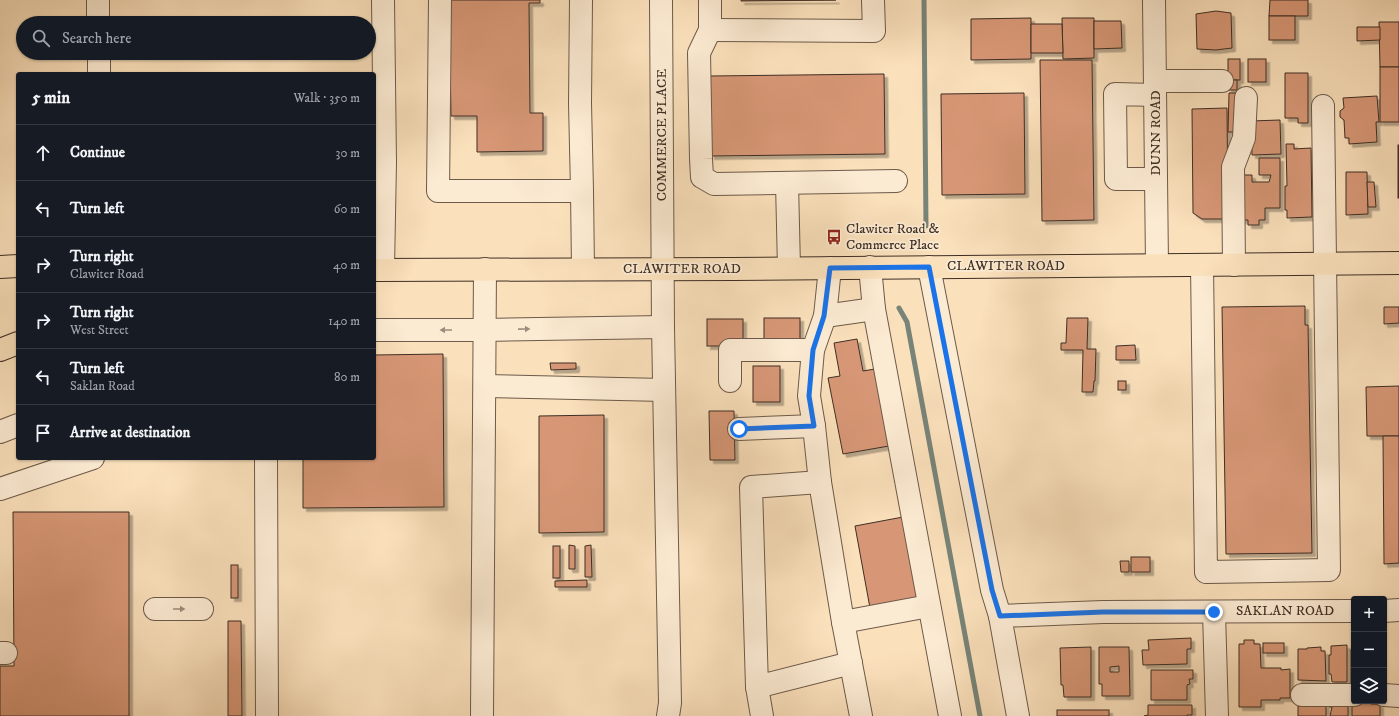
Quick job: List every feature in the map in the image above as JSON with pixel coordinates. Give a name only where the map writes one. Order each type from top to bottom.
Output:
[{"type":"main road","name":"CLAWITER ROAD","points":[[378,269],[663,269],[1399,263]]},
{"type":"main road","points":[[0,266],[16,266]]},
{"type":"main road","points":[[0,350],[16,344]]},
{"type":"street","points":[[98,0],[98,16]]},
{"type":"street","points":[[378,269],[383,0]]},
{"type":"street","points":[[440,0],[438,191],[582,191]]},
{"type":"street","points":[[581,0],[583,269]]},
{"type":"street","name":"COMMERCE PLACE","points":[[661,0],[663,327],[670,703],[668,716]]},
{"type":"street","points":[[710,0],[710,30],[699,53],[702,177],[714,184],[896,181]]},
{"type":"street","points":[[710,30],[874,31],[874,0]]},
{"type":"street","name":"DUNN ROAD","points":[[1154,0],[1157,265]]},
{"type":"street","points":[[99,60],[99,72]]},
{"type":"street","points":[[1156,179],[1116,179],[1115,94],[1222,81]]},
{"type":"street","points":[[1234,265],[1233,167],[1244,138],[1246,98]]},
{"type":"street","points":[[1202,265],[1206,572],[1329,570],[1323,106]]},
{"type":"street","points":[[787,183],[789,268]]},
{"type":"street","points":[[870,267],[874,310],[950,716]]},
{"type":"street","points":[[929,267],[992,590],[1000,616],[1018,716]]},
{"type":"street","points":[[830,268],[824,316],[813,350],[809,396],[820,482],[860,716]]},
{"type":"street","points":[[482,716],[485,269]]},
{"type":"street","points":[[824,316],[874,310]]},
{"type":"street","points":[[376,330],[663,327]]},
{"type":"street","points":[[730,381],[730,350],[813,350]]},
{"type":"street","points":[[485,386],[664,390]]},
{"type":"street","points":[[0,432],[16,426]]},
{"type":"street","points":[[739,429],[814,426]]},
{"type":"street","points":[[0,489],[86,460]]},
{"type":"street","points":[[266,460],[267,716]]},
{"type":"street","points":[[762,716],[757,687],[751,487],[820,482]]},
{"type":"street","points":[[843,622],[929,606]]},
{"type":"street","points":[[155,609],[202,608]]},
{"type":"street","points":[[1387,610],[1399,610]]},
{"type":"street","name":"SAKLAN ROAD","points":[[1000,616],[1103,612],[1351,611]]},
{"type":"street","points":[[1214,612],[1217,716]]},
{"type":"street","points":[[757,687],[851,663]]},
{"type":"street","points":[[1302,695],[1351,695]]},
{"type":"street","points":[[1387,696],[1399,696]]},
{"type":"building","points":[[449,0],[540,0],[540,3],[529,3],[530,113],[543,113],[543,151],[477,152],[477,116],[451,116]]},
{"type":"building","points":[[741,0],[836,0],[741,1]]},
{"type":"building","points":[[1270,0],[1308,0],[1308,16],[1269,16]]},
{"type":"building","points":[[1216,11],[1231,13],[1232,48],[1216,50],[1197,49],[1196,14]]},
{"type":"building","points":[[1269,16],[1295,16],[1295,40],[1269,40]]},
{"type":"building","points":[[1031,18],[1031,59],[971,60],[971,19]]},
{"type":"building","points":[[1062,18],[1094,18],[1094,58],[1063,59]]},
{"type":"building","points":[[1094,21],[1121,21],[1122,48],[1094,49]]},
{"type":"building","points":[[1379,22],[1399,22],[1399,67],[1380,67]]},
{"type":"building","points":[[1031,24],[1062,24],[1063,53],[1031,53]]},
{"type":"building","points":[[1357,27],[1380,27],[1380,40],[1357,41]]},
{"type":"building","points":[[1228,59],[1240,59],[1240,80],[1228,80]]},
{"type":"building","points":[[1248,59],[1266,59],[1266,82],[1248,82]]},
{"type":"building","points":[[1040,60],[1092,60],[1094,220],[1042,221]]},
{"type":"building","points":[[1380,67],[1399,67],[1399,122],[1380,122]]},
{"type":"building","points":[[1285,73],[1308,73],[1308,123],[1298,123],[1298,118],[1285,118]]},
{"type":"building","points":[[884,74],[885,154],[711,156],[710,76]]},
{"type":"building","points":[[1228,80],[1237,80],[1237,90],[1228,90]]},
{"type":"building","points":[[1024,93],[1025,194],[942,195],[941,94]]},
{"type":"building","points":[[1229,93],[1237,93],[1236,132],[1228,132]]},
{"type":"building","points":[[1377,96],[1379,122],[1376,122],[1377,142],[1349,144],[1349,138],[1345,138],[1344,120],[1340,117],[1340,111],[1344,108],[1343,98]]},
{"type":"building","points":[[1227,108],[1228,219],[1202,219],[1193,213],[1192,109]]},
{"type":"building","points":[[1280,120],[1281,154],[1252,155],[1251,121]]},
{"type":"building","points":[[1286,144],[1294,144],[1294,149],[1311,148],[1312,217],[1287,218],[1287,210],[1285,210],[1285,186],[1287,186]]},
{"type":"building","points":[[1399,145],[1399,198],[1398,198]]},
{"type":"building","points":[[1259,158],[1280,158],[1280,208],[1265,208],[1265,220],[1259,220],[1259,225],[1248,225],[1248,220],[1240,220],[1240,175],[1252,175],[1252,182],[1269,182],[1271,175],[1259,175]]},
{"type":"building","points":[[1346,172],[1367,172],[1368,214],[1346,215]]},
{"type":"building","points":[[1367,182],[1374,182],[1376,207],[1368,207]]},
{"type":"building","points":[[1305,306],[1305,325],[1308,325],[1312,553],[1226,554],[1222,307]]},
{"type":"building","points":[[1384,307],[1399,307],[1399,323],[1384,324]]},
{"type":"building","points":[[764,318],[800,318],[800,345],[764,345]]},
{"type":"building","points":[[1067,318],[1088,318],[1087,349],[1096,349],[1095,381],[1093,392],[1082,392],[1083,350],[1061,350],[1061,343],[1066,343]]},
{"type":"building","points":[[707,319],[743,319],[743,346],[707,346]]},
{"type":"building","points":[[857,339],[863,371],[875,369],[889,446],[843,454],[828,378],[840,376],[834,343]]},
{"type":"building","points":[[1135,345],[1136,360],[1116,360],[1116,346]]},
{"type":"building","points":[[443,354],[444,507],[303,508],[303,460],[376,460],[376,355]]},
{"type":"building","points":[[550,363],[576,363],[576,369],[551,370]]},
{"type":"building","points":[[753,366],[780,366],[780,402],[753,402]]},
{"type":"building","points":[[1118,381],[1126,381],[1126,390],[1118,390]]},
{"type":"building","points":[[1399,386],[1399,436],[1367,436],[1366,387]]},
{"type":"building","points":[[709,411],[734,411],[735,460],[710,460]]},
{"type":"building","points":[[604,415],[604,532],[539,533],[539,416]]},
{"type":"building","points":[[1383,436],[1399,436],[1399,563],[1384,564]]},
{"type":"building","points":[[13,512],[129,512],[129,716],[0,716],[0,666],[14,666]]},
{"type":"building","points":[[903,517],[917,599],[870,608],[855,526]]},
{"type":"building","points":[[569,545],[575,546],[575,569],[569,569]]},
{"type":"building","points":[[591,545],[592,577],[585,577],[585,546]]},
{"type":"building","points":[[553,546],[560,546],[560,578],[553,578]]},
{"type":"building","points":[[1131,557],[1150,557],[1150,572],[1131,572]]},
{"type":"building","points":[[1120,561],[1129,561],[1129,572],[1121,572]]},
{"type":"building","points":[[231,565],[238,565],[238,598],[231,598]]},
{"type":"building","points":[[587,580],[587,587],[555,587],[555,581]]},
{"type":"building","points":[[228,621],[241,621],[242,716],[228,716]]},
{"type":"building","points":[[1191,638],[1191,649],[1187,649],[1187,664],[1143,665],[1142,650],[1149,650],[1148,640]]},
{"type":"building","points":[[1244,640],[1254,640],[1254,644],[1260,644],[1261,668],[1281,668],[1281,670],[1290,669],[1290,698],[1280,698],[1280,700],[1261,700],[1261,707],[1239,707],[1239,644],[1244,644]]},
{"type":"building","points":[[1263,643],[1284,643],[1284,653],[1263,653]]},
{"type":"building","points":[[1347,645],[1347,682],[1332,682],[1331,674],[1329,674],[1329,655],[1331,655],[1331,646]]},
{"type":"building","points":[[1091,647],[1091,697],[1064,697],[1063,685],[1061,685],[1060,648]]},
{"type":"building","points":[[1099,647],[1129,647],[1130,696],[1102,696],[1102,684],[1099,684]],"holes":[[[1119,666],[1119,672],[1110,672],[1110,667]]]},
{"type":"building","points":[[1321,647],[1321,651],[1325,651],[1326,681],[1298,680],[1298,649]]},
{"type":"building","points":[[1151,670],[1193,670],[1193,679],[1189,679],[1190,684],[1187,685],[1187,700],[1151,700]]},
{"type":"building","points":[[1326,704],[1326,716],[1298,716],[1298,706]]},
{"type":"building","points":[[1329,704],[1348,704],[1348,716],[1330,716],[1332,707],[1329,707]]},
{"type":"building","points":[[1352,704],[1380,704],[1380,716],[1352,716]]},
{"type":"building","points":[[1148,705],[1192,705],[1192,715],[1144,716],[1148,715]]},
{"type":"building","points":[[1057,710],[1109,710],[1109,716],[1057,716]]},
{"type":"waterway","points":[[924,0],[926,226]]},
{"type":"waterway","points":[[899,308],[907,322],[980,716]]},
{"type":"place","name":"Clawiter Road & Commerce Place","points":[[834,237]]},
{"type":"route","points":[[739,429],[814,426],[809,396],[813,350],[824,316],[830,268],[929,267],[992,590],[1000,616],[1103,612],[1214,612]]}]
